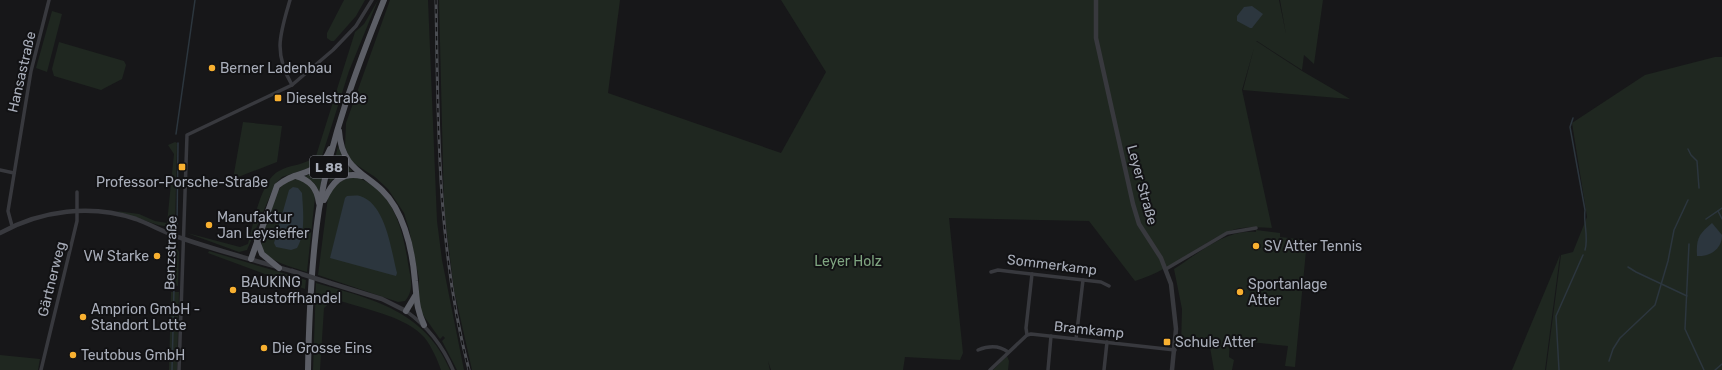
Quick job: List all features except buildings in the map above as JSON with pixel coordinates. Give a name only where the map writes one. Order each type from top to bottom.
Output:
[{"type":"highway","name":"L 88","points":[[308,370],[310,296],[320,209],[339,126],[359,65],[384,0]]},
{"type":"highway","points":[[251,259],[277,186],[284,180],[308,172],[322,164],[339,126]]},
{"type":"highway","points":[[339,126],[341,149],[344,156],[353,168],[386,193],[400,216],[405,229],[415,280],[416,306],[424,325]]},
{"type":"highway","points":[[320,209],[334,182],[348,175],[365,176]]},
{"type":"highway","points":[[296,176],[304,178],[315,188],[320,209]]},
{"type":"highway","points":[[258,241],[262,254],[279,268]]},
{"type":"highway","points":[[406,311],[416,295]]},
{"type":"street","name":"Hansastraße","points":[[12,226],[8,211],[14,173],[31,71],[49,0]]},
{"type":"street","points":[[290,0],[279,46],[281,59],[292,85],[333,50],[356,26],[372,0]]},
{"type":"street","name":"Leyer Straße","points":[[1096,0],[1095,24],[1097,44],[1132,204],[1143,233],[1161,258],[1171,284],[1174,300],[1175,350],[1172,370]]},
{"type":"street","name":"Benzstraße","points":[[179,370],[186,138],[194,130],[275,95],[292,85]]},
{"type":"street","points":[[0,170],[14,173]]},
{"type":"street","name":"Gärtnerweg","points":[[41,370],[77,221],[77,192]]},
{"type":"street","points":[[0,233],[12,226],[45,215],[78,210],[95,211],[123,216],[182,239],[382,299],[406,311],[424,325],[442,348],[453,370]]},
{"type":"street","points":[[1166,269],[1227,234],[1256,228]]},
{"type":"street","name":"Sommerkamp","points":[[991,272],[998,270],[1100,282],[1109,286]]},
{"type":"street","points":[[990,370],[1027,335],[1026,328],[1032,274]]},
{"type":"street","points":[[1076,339],[1083,280]]},
{"type":"street","name":"Bramkamp","points":[[1027,335],[1051,336],[1175,350]]},
{"type":"street","points":[[1048,370],[1051,336]]},
{"type":"street","points":[[1104,370],[1107,342]]},
{"type":"street","points":[[978,350],[987,347],[1003,349],[1008,352]]},
{"type":"green space","points":[[344,0],[365,0],[356,16],[334,41],[331,41],[327,38],[327,33]]},
{"type":"green space","points":[[378,0],[349,71],[322,156],[315,166],[282,177],[275,184],[247,250],[239,252],[187,233],[240,247],[248,244],[255,215],[263,193],[273,176],[279,171],[307,162],[316,156],[355,32],[364,24]]},
{"type":"green space","points":[[390,0],[428,0],[437,221],[442,260],[464,370],[457,370],[442,341],[445,338],[443,336],[440,339],[419,307],[419,279],[409,229],[404,213],[388,189],[375,177],[350,159],[345,147],[346,123]]},
{"type":"green space","name":"Leyer Holz","points":[[439,0],[620,0],[608,93],[781,153],[826,72],[781,0],[1279,0],[1286,34],[1280,0],[1323,0],[1314,64],[1304,55],[1302,70],[1256,41],[1302,71],[1350,99],[1243,90],[1254,48],[1242,90],[1272,228],[1255,227],[1232,230],[1215,238],[1171,265],[1147,277],[1135,281],[1089,221],[949,218],[963,353],[960,360],[905,357],[903,370],[771,370],[768,361],[770,370],[472,370],[454,290],[444,209]]},
{"type":"green space","points":[[52,11],[62,14],[47,72],[36,68]]},
{"type":"green space","points":[[59,42],[124,61],[126,65],[122,79],[101,90],[54,76],[52,69]]},
{"type":"green space","points":[[1715,57],[1722,57],[1722,370],[1546,370],[1561,255],[1573,252],[1587,217],[1572,123],[1645,75]]},
{"type":"green space","points":[[243,122],[282,126],[277,162],[233,179]]},
{"type":"green space","points":[[175,142],[177,143],[175,228],[158,225],[116,211],[139,214],[155,221],[167,223],[174,154],[168,145]]},
{"type":"green space","points":[[338,146],[345,164],[352,171],[336,176],[329,183]]},
{"type":"green space","points":[[325,165],[319,192],[315,184],[305,176],[319,171]]},
{"type":"green space","points":[[355,177],[368,182],[379,190],[387,200],[399,224],[406,250],[411,283],[410,292],[405,301],[398,302],[318,275],[328,197],[330,192],[339,182]]},
{"type":"green space","points":[[297,179],[308,185],[315,197],[307,272],[269,257],[262,248],[265,227],[278,191],[286,183]]},
{"type":"green space","name":"Sportanlage Atter","points":[[1256,230],[1280,233],[1280,237],[1307,240],[1295,367],[1285,366],[1288,346],[1230,340],[1229,357],[1234,360],[1232,370],[1214,370],[1210,347],[1186,344],[1184,347],[1181,346],[1182,309],[1174,269],[1203,249],[1223,238],[1245,232],[1256,232]]},
{"type":"green space","points":[[173,242],[179,252],[178,286],[171,285]]},
{"type":"green space","points":[[209,251],[306,280],[305,289],[208,253]]},
{"type":"green space","points":[[1560,255],[1545,370],[1512,370]]},
{"type":"green space","points":[[316,283],[377,302],[395,310],[412,321],[427,334],[439,350],[450,370],[441,370],[434,353],[424,337],[406,323],[334,299],[324,308],[320,370],[313,370]]},
{"type":"green space","points":[[171,292],[179,292],[177,370],[169,370]]},
{"type":"green space","points":[[0,355],[40,359],[38,370],[0,370]]},
{"type":"green space","points":[[1007,356],[1009,361],[1008,370],[993,370]]},
{"type":"shaded area","points":[[1252,6],[1263,14],[1252,28],[1250,28],[1237,21],[1237,16],[1244,7]]},
{"type":"shaded area","points":[[293,187],[298,188],[302,193],[303,229],[297,248],[291,250],[276,247],[274,243],[289,190]]},
{"type":"shaded area","points":[[347,196],[360,196],[369,201],[376,208],[382,218],[390,241],[397,273],[396,276],[330,258],[345,198]]},
{"type":"shaded area","points":[[1712,223],[1722,235],[1720,244],[1718,248],[1711,253],[1697,256],[1699,237]]},
{"type":"waterway","points":[[176,134],[195,0]]},
{"type":"waterway","points":[[1573,118],[1570,127],[1585,210],[1585,250]]},
{"type":"waterway","points":[[177,228],[178,143]]},
{"type":"waterway","points":[[1688,149],[1697,161],[1699,188]]},
{"type":"waterway","points":[[1609,361],[1613,349],[1620,338],[1655,305],[1668,261],[1674,230],[1688,200]]},
{"type":"waterway","points":[[1706,219],[1722,208]]},
{"type":"waterway","points":[[1718,211],[1722,219]]},
{"type":"waterway","points":[[1689,244],[1685,329],[1704,370]]},
{"type":"waterway","points":[[172,370],[175,247]]},
{"type":"waterway","points":[[1559,370],[1556,316],[1583,255]]},
{"type":"waterway","points":[[1628,267],[1687,296]]},
{"type":"waterway","points":[[1715,370],[1722,364]]},
{"type":"railway","points":[[436,0],[439,140],[445,232],[458,324],[469,370]]},
{"type":"place","name":"Berner Ladenbau","points":[[212,68]]},
{"type":"place","name":"Dieselstraße","points":[[278,98]]},
{"type":"place","name":"Professor-Porsche-Straße","points":[[182,167]]},
{"type":"place","name":"Manufaktur Jan Leysieffer","points":[[209,225]]},
{"type":"place","name":"SV Atter Tennis","points":[[1256,246]]},
{"type":"place","name":"VW Starke","points":[[157,256]]},
{"type":"place","name":"BAUKING Baustoffhandel","points":[[233,290]]},
{"type":"place","name":"Sportanlage Atter","points":[[1240,292]]},
{"type":"place","name":"Amprion GmbH - Standort Lotte","points":[[83,317]]},
{"type":"place","name":"Schule Atter","points":[[1167,342]]},
{"type":"place","name":"Die Grosse Eins","points":[[264,348]]},
{"type":"place","name":"Teutobus GmbH","points":[[73,355]]}]
